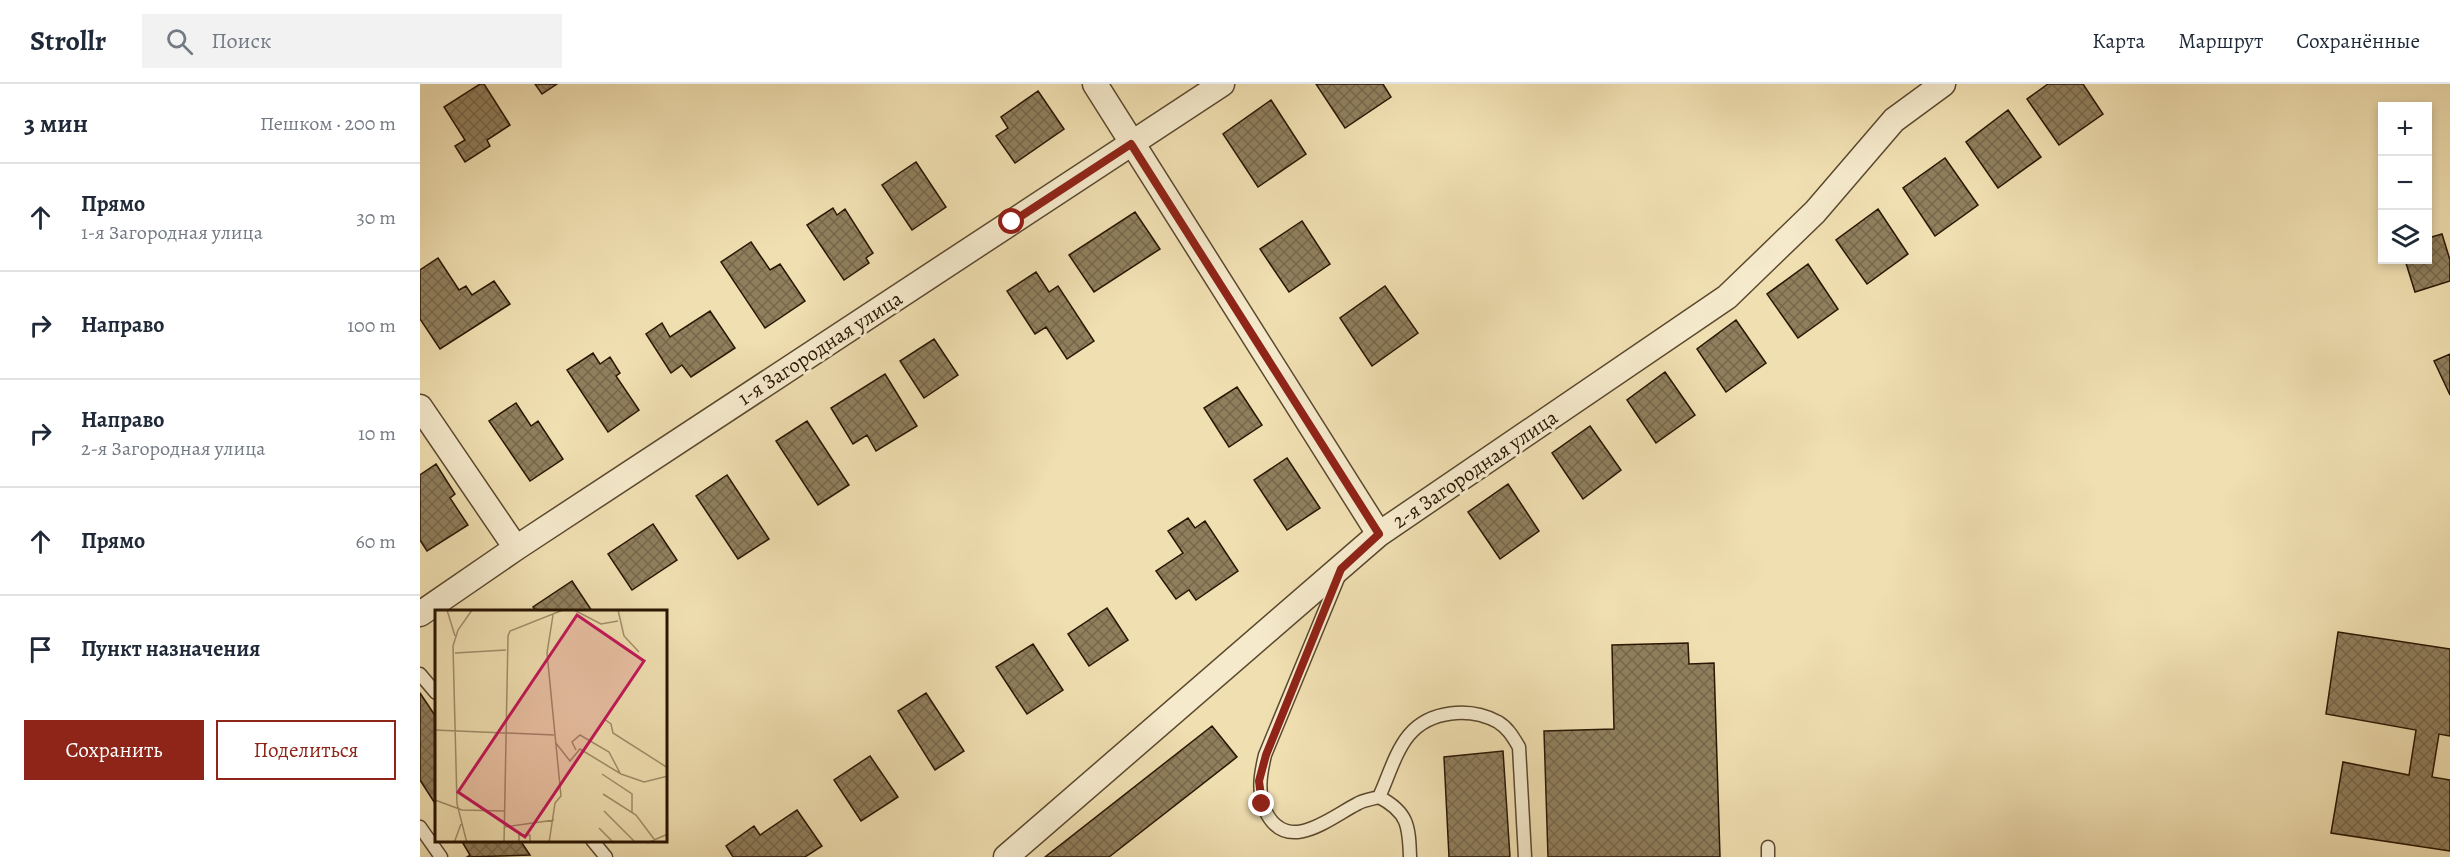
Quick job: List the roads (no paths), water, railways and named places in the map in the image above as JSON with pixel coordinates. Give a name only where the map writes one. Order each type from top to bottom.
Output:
[{"type":"street","points":[[1095,84],[1379,534]]},
{"type":"street","name":"1-я Загородная улица","points":[[420,615],[516,548],[1222,84]]},
{"type":"street","name":"2-я Загородная улица","points":[[1006,857],[1379,534],[1726,297],[1815,212],[1894,120],[1942,84]]},
{"type":"street","points":[[420,407],[516,548]]},
{"type":"lane","points":[[1341,569],[1266,755],[1259,781],[1262,804],[1271,821],[1284,830],[1302,832],[1330,822],[1358,803],[1379,797],[1396,806],[1406,822],[1410,857]]},
{"type":"lane","points":[[420,674],[435,692]]},
{"type":"lane","points":[[1379,797],[1408,735],[1427,719],[1451,713],[1477,715],[1498,722],[1510,732],[1519,747],[1525,857]]},
{"type":"lane","points":[[420,827],[441,857]]},
{"type":"lane","points":[[594,842],[606,857]]}]
